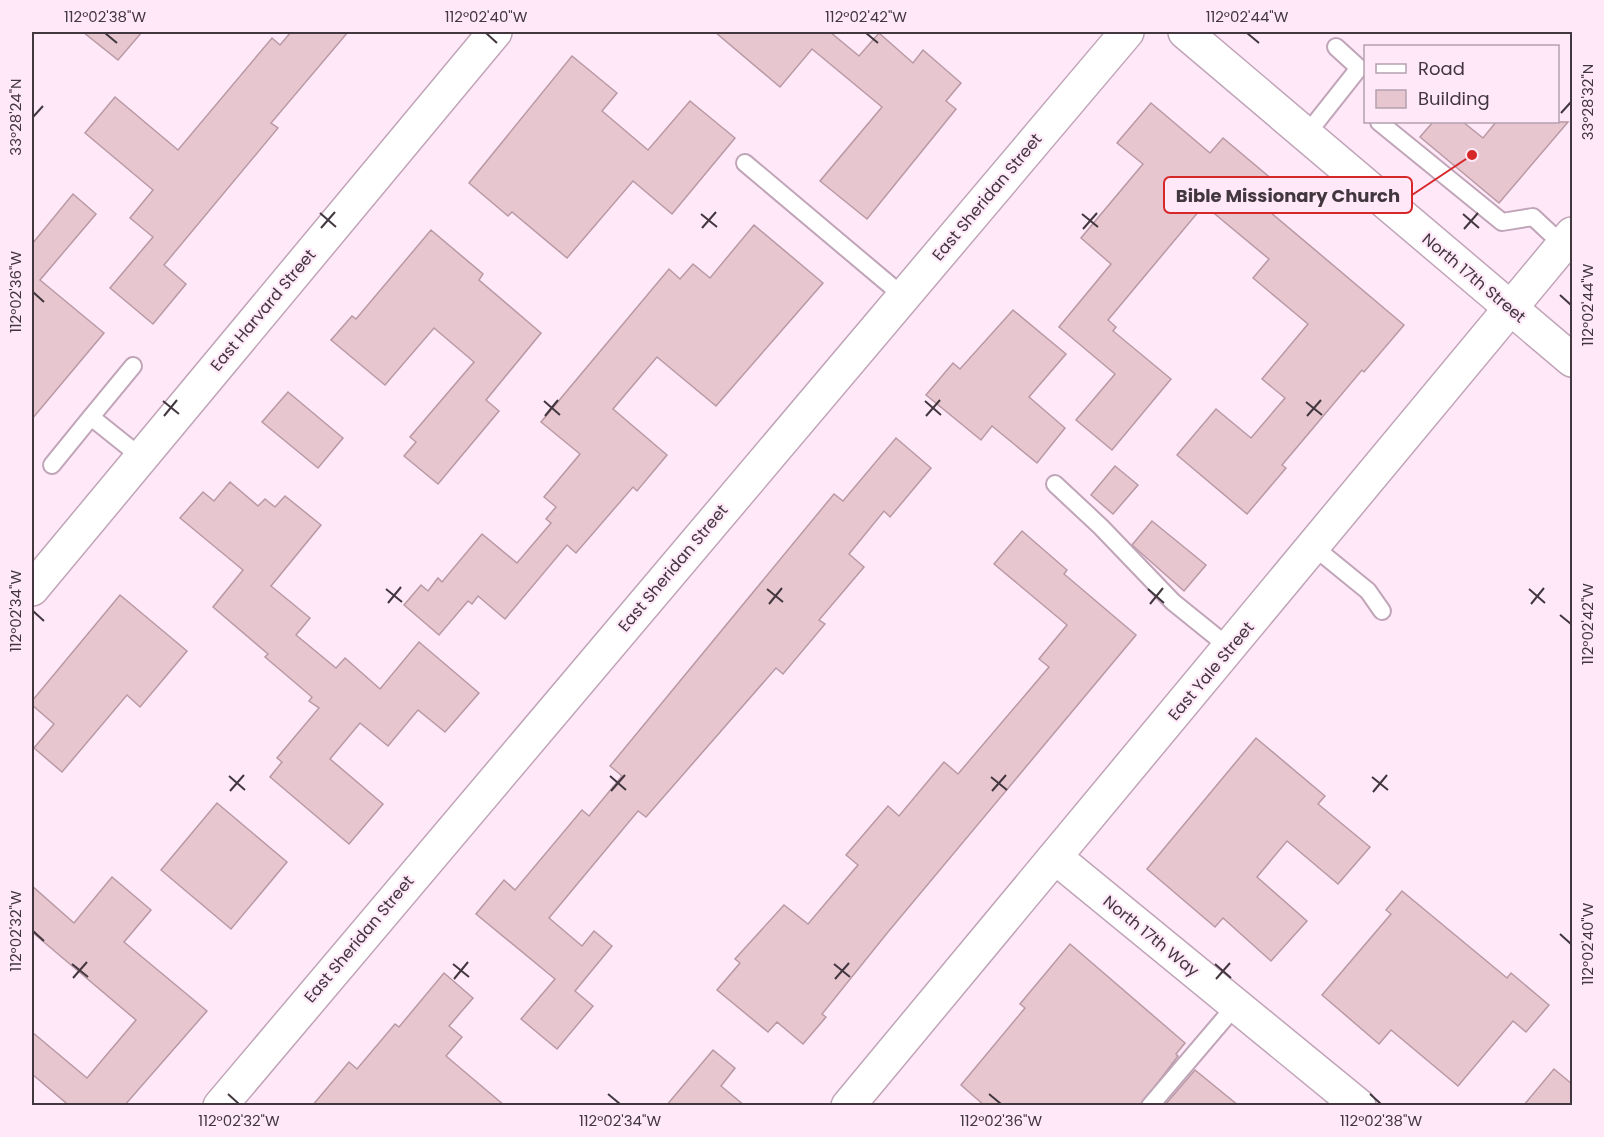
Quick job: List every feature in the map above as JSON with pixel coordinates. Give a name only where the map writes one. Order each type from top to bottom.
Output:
[{"type":"street","name":"East Harvard Street","points":[[32,589],[495,32]]},
{"type":"street","name":"East Sheridan Street","points":[[220,1106],[1127,32]]},
{"type":"street","name":"North 17th Street","points":[[1185,32],[1572,360]]},
{"type":"street","name":"East Yale Street","points":[[848,1106],[1568,240]]},
{"type":"street","name":"North 17th Way","points":[[1054,857],[1359,1106]]},
{"type":"lane","points":[[1306,135],[1359,68],[1336,47]]},
{"type":"lane","points":[[1380,123],[1502,222],[1533,217],[1568,240]]},
{"type":"lane","points":[[745,163],[903,296]]},
{"type":"lane","points":[[52,465],[133,366]]},
{"type":"lane","points":[[92,417],[141,457]]},
{"type":"lane","points":[[1055,484],[1101,527],[1173,602],[1230,648]]},
{"type":"lane","points":[[1314,547],[1368,591],[1382,611]]},
{"type":"lane","points":[[1150,1106],[1236,1005]]},
{"type":"building","points":[[83,32],[142,32],[118,60]]},
{"type":"building","points":[[291,32],[348,32],[271,123],[278,128],[164,265],[186,284],[153,324],[110,288],[153,237],[130,218],[153,190],[85,133],[115,97],[178,150],[272,38],[280,45]]},
{"type":"building","points":[[715,32],[830,32],[859,56],[879,33],[913,63],[923,50],[961,83],[946,101],[956,109],[867,219],[820,181],[882,107],[812,49],[780,87]]},
{"type":"building","points":[[572,56],[617,93],[602,111],[648,150],[690,101],[735,138],[672,214],[633,181],[567,258],[512,212],[508,216],[469,183]]},
{"type":"building","points":[[1151,103],[1210,153],[1223,138],[1280,186],[1263,206],[1404,325],[1364,372],[1362,370],[1282,465],[1286,468],[1247,514],[1177,455],[1216,409],[1251,438],[1285,398],[1262,379],[1308,324],[1253,278],[1269,259],[1204,205],[1108,320],[1116,327],[1113,331],[1171,379],[1112,450],[1076,420],[1115,374],[1059,327],[1111,264],[1081,238],[1143,164],[1117,143]]},
{"type":"building","points":[[1568,122],[1499,203],[1420,137],[1432,123],[1464,123],[1483,138],[1495,123]]},
{"type":"building","points":[[73,194],[96,214],[40,280],[104,333],[32,419],[32,244]]},
{"type":"building","points":[[754,225],[823,283],[716,406],[657,357],[613,409],[667,455],[637,491],[633,487],[576,553],[567,545],[505,619],[478,596],[472,604],[468,601],[439,635],[404,605],[421,585],[428,591],[438,578],[442,582],[482,534],[517,563],[551,523],[546,519],[556,507],[544,497],[580,454],[541,422],[669,269],[680,279],[693,264],[710,278]]},
{"type":"building","points":[[431,230],[483,274],[479,280],[541,333],[486,400],[499,411],[438,484],[404,456],[416,442],[410,437],[474,362],[434,328],[385,385],[331,340],[352,316],[356,319]]},
{"type":"building","points":[[1013,310],[1066,354],[1029,397],[1065,428],[1037,463],[992,426],[981,440],[926,395],[953,363],[960,369]]},
{"type":"building","points":[[288,392],[343,438],[318,468],[262,422]]},
{"type":"building","points":[[896,438],[931,468],[890,517],[884,511],[849,554],[864,567],[819,620],[825,624],[783,674],[776,668],[646,817],[638,811],[549,918],[582,946],[594,931],[612,946],[575,991],[593,1006],[557,1049],[521,1019],[555,979],[476,914],[504,880],[515,890],[582,810],[589,816],[622,776],[610,766],[834,494],[843,501]]},
{"type":"building","points":[[1115,466],[1138,485],[1113,514],[1091,495]]},
{"type":"building","points":[[230,482],[258,506],[265,499],[275,507],[285,496],[321,525],[271,586],[310,618],[296,635],[336,668],[345,658],[380,689],[419,642],[479,693],[445,732],[418,710],[388,746],[360,723],[330,759],[383,804],[349,844],[270,777],[282,762],[277,758],[319,708],[309,701],[312,697],[265,657],[268,654],[213,607],[243,570],[180,518],[203,492],[214,501]]},
{"type":"building","points":[[1152,521],[1206,565],[1184,591],[1132,545]]},
{"type":"building","points":[[1022,531],[1067,570],[1064,574],[1136,635],[888,932],[822,1014],[826,1017],[803,1044],[777,1022],[768,1032],[717,990],[740,963],[735,959],[784,905],[808,924],[858,865],[846,855],[888,806],[899,816],[944,762],[958,774],[1049,667],[1039,659],[1067,625],[994,564]]},
{"type":"building","points":[[120,595],[187,651],[140,707],[127,695],[62,772],[34,748],[54,724],[32,705],[32,701]]},
{"type":"building","points":[[1256,738],[1325,796],[1318,804],[1370,847],[1338,884],[1287,841],[1257,877],[1307,921],[1271,961],[1223,918],[1215,927],[1147,869]]},
{"type":"building","points":[[217,803],[287,862],[231,929],[161,870]]},
{"type":"building","points":[[112,877],[151,910],[124,942],[207,1011],[124,1106],[64,1106],[66,1103],[32,1074],[32,1032],[87,1078],[136,1020],[32,932],[32,886],[74,923]]},
{"type":"building","points":[[1402,891],[1507,978],[1511,973],[1549,1005],[1526,1032],[1513,1021],[1458,1086],[1391,1030],[1379,1044],[1322,995],[1391,914],[1386,910]]},
{"type":"building","points":[[1070,944],[1185,1043],[1176,1054],[1178,1056],[1140,1106],[985,1106],[961,1085],[1025,1008],[1020,1004]]},
{"type":"building","points":[[444,973],[473,998],[449,1026],[462,1037],[446,1056],[505,1106],[312,1106],[349,1062],[357,1069],[395,1024],[399,1027]]},
{"type":"building","points":[[713,1050],[735,1068],[721,1086],[745,1106],[666,1106]]},
{"type":"building","points":[[1554,1069],[1572,1084],[1572,1106],[1523,1106]]},
{"type":"building","points":[[1195,1070],[1239,1106],[1164,1106]]},
{"type":"place","name":"Bible Missionary Church","points":[[1472,155]]}]
